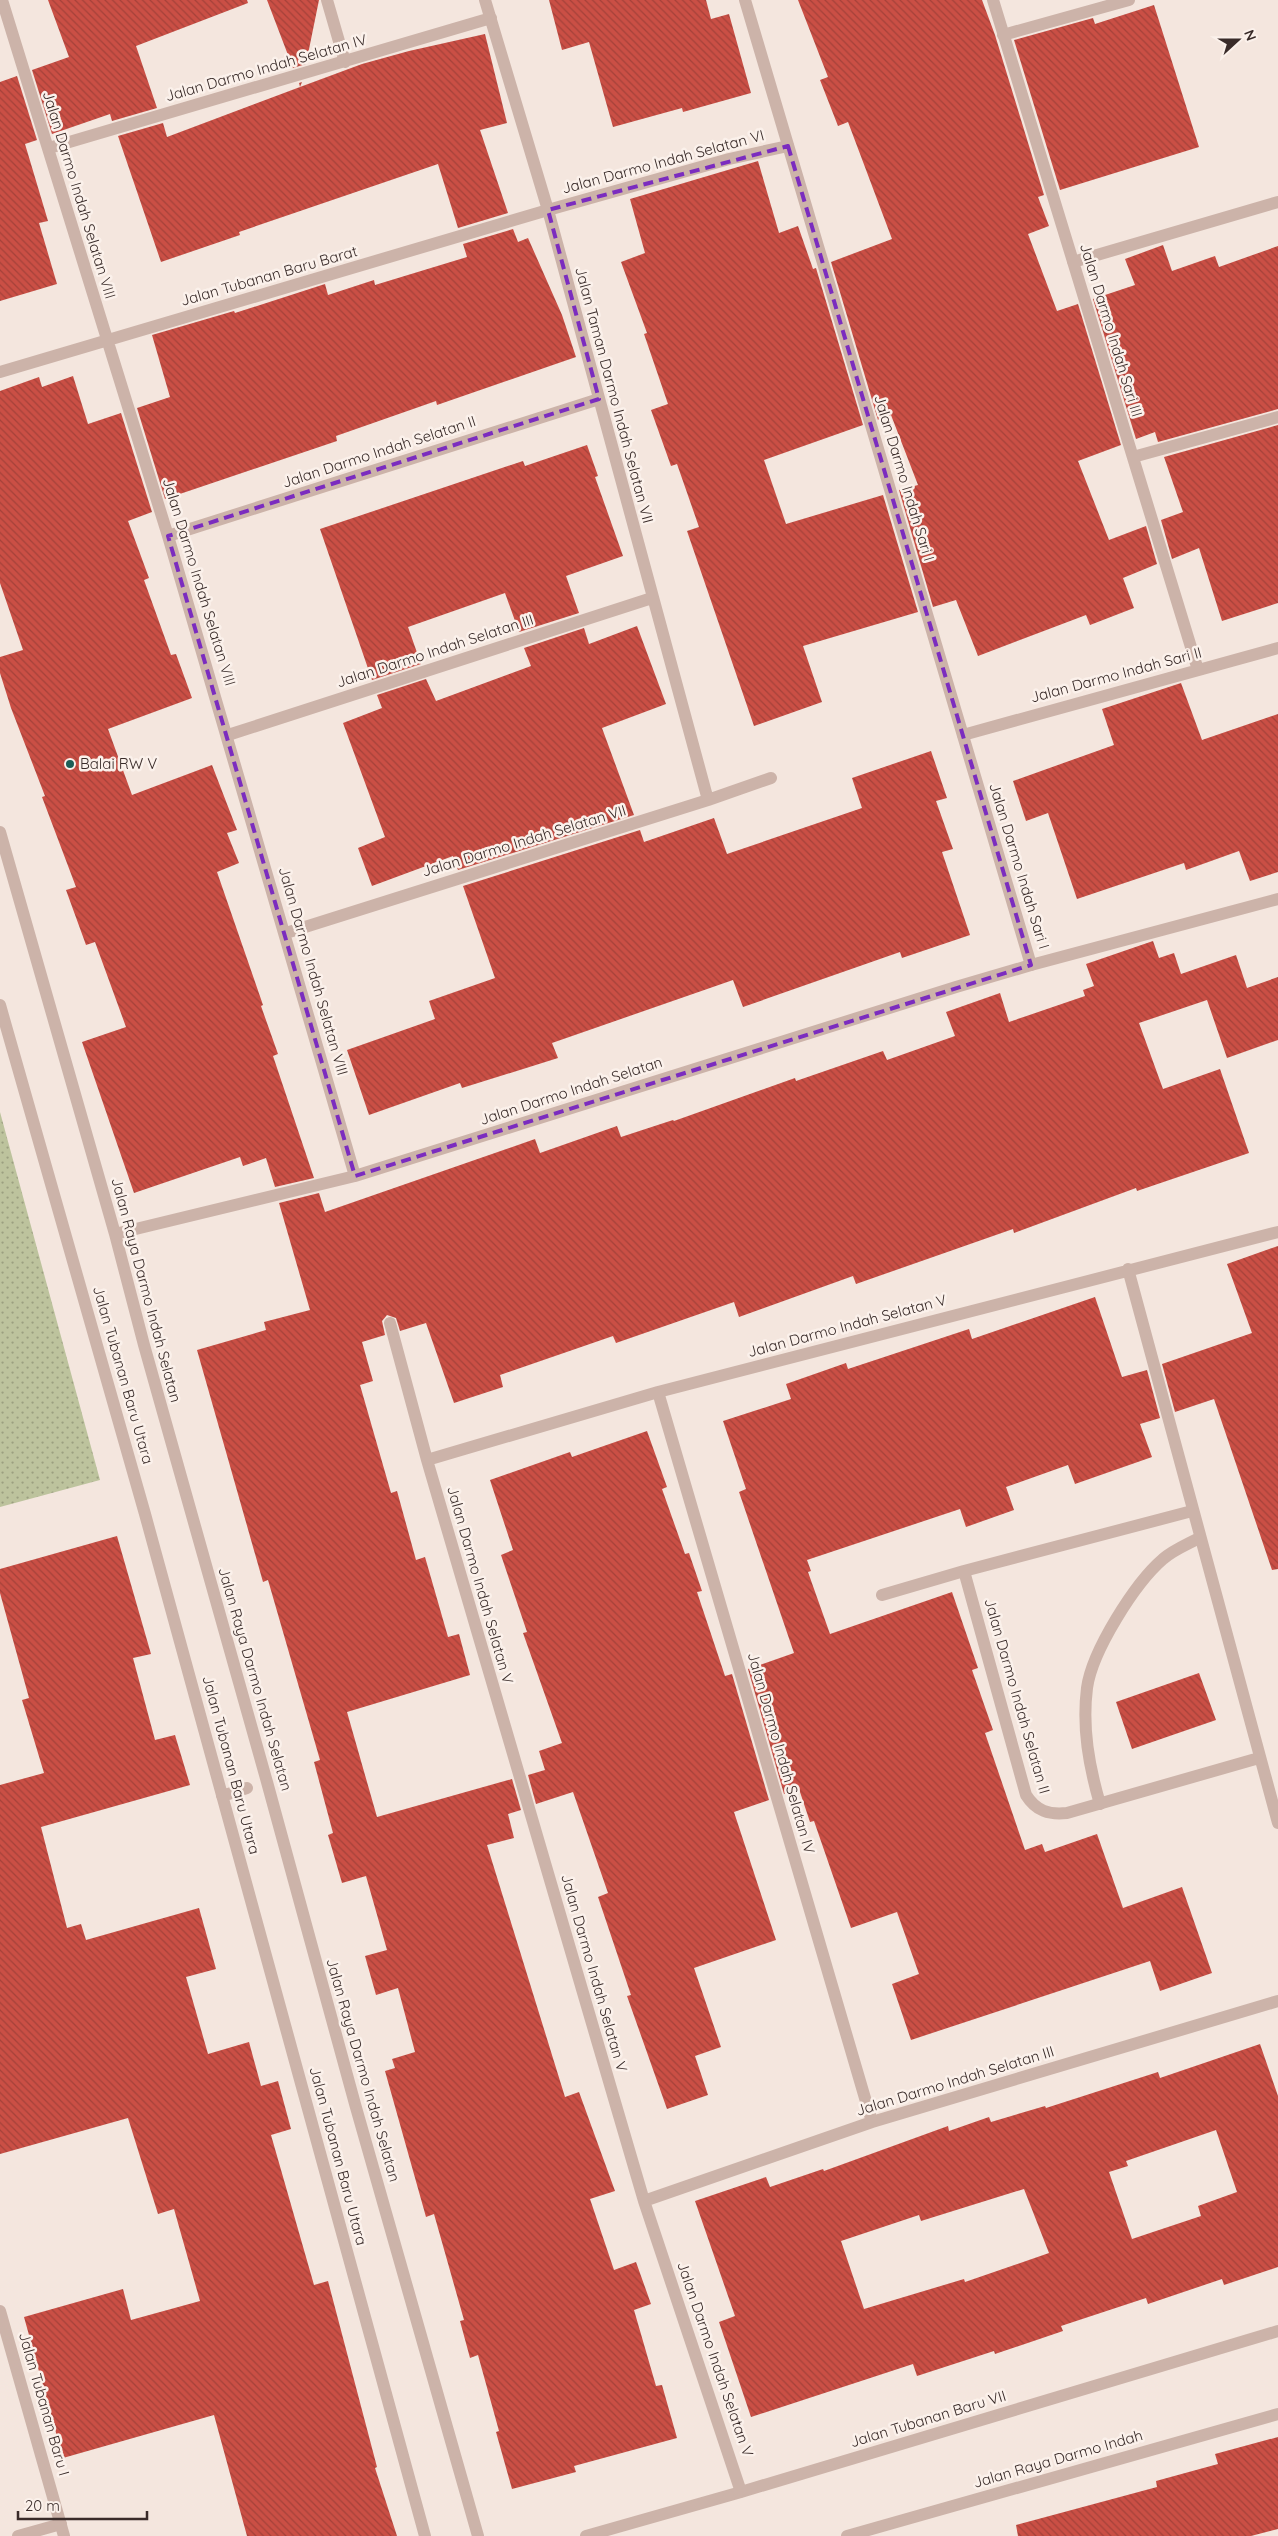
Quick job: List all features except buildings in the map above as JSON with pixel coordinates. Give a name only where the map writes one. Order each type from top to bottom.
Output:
[{"type":"street","name":"Jalan Darmo Indah Selatan VIII","points":[[2,0],[50,148],[106,341],[168,536],[228,735],[355,1176]]},
{"type":"street","points":[[327,0],[345,62]]},
{"type":"street","name":"Jalan Taman Darmo Indah Selatan VII","points":[[485,0],[548,210],[708,800]]},
{"type":"street","name":"Jalan Darmo Indah Sari I","points":[[745,0],[1032,965]]},
{"type":"street","name":"Jalan Darmo Indah Sari III","points":[[993,0],[1198,670]]},
{"type":"street","points":[[1004,34],[1129,0]]},
{"type":"street","name":"Jalan Darmo Indah Selatan IV","points":[[50,148],[491,18]]},
{"type":"street","name":"Jalan Darmo Indah Selatan VI","points":[[548,210],[729,159],[788,146]]},
{"type":"street","points":[[1073,262],[1278,202]]},
{"type":"street","name":"Jalan Tubanan Baru Barat","points":[[0,372],[548,210]]},
{"type":"street","name":"Jalan Darmo Indah Selatan II","points":[[168,536],[599,399]]},
{"type":"street","points":[[1133,457],[1278,418]]},
{"type":"street","name":"Jalan Darmo Indah Selatan III","points":[[228,735],[652,598]]},
{"type":"street","name":"Jalan Darmo Indah Sari II","points":[[963,735],[1278,648]]},
{"type":"street","name":"Jalan Darmo Indah Selatan VII","points":[[286,932],[708,800],[771,778]]},
{"type":"street","name":"Jalan Raya Darmo Indah Selatan","points":[[0,832],[116,1234],[144,1345],[355,2104],[478,2536]]},
{"type":"street","points":[[1032,965],[1278,899]]},
{"type":"street","name":"Jalan Darmo Indah Selatan","points":[[116,1234],[355,1176],[956,986],[1032,965]]},
{"type":"street","name":"Jalan Tubanan Baru Utara","points":[[0,1005],[143,1505],[425,2536]]},
{"type":"street","name":"Jalan Darmo Indah Selatan V","points":[[427,1460],[658,1392],[1128,1269],[1278,1232]]},
{"type":"street","points":[[1128,1269],[1199,1538],[1278,1823]]},
{"type":"street","name":"Jalan Darmo Indah Selatan V","points":[[390,1323],[427,1460],[644,2201],[741,2492]]},
{"type":"street","name":"Jalan Darmo Indah Selatan IV","points":[[658,1392],[872,2122]]},
{"type":"street","points":[[882,1596],[964,1570],[1192,1511]]},
{"type":"street","points":[[1100,1804],[1088,1762],[1086,1721],[1087,1686],[1103,1643],[1133,1593],[1164,1558],[1199,1538]]},
{"type":"street","name":"Jalan Darmo Indah Selatan II","points":[[964,1570],[1026,1796],[1032,1805],[1055,1814],[1100,1804],[1259,1758]]},
{"type":"street","points":[[222,1796],[247,1788]]},
{"type":"street","name":"Jalan Darmo Indah Selatan III","points":[[644,2201],[872,2122],[1278,2001]]},
{"type":"street","name":"Jalan Tubanan Baru I","points":[[0,2311],[62,2530]]},
{"type":"street","name":"Jalan Tubanan Baru VII","points":[[586,2536],[741,2492],[1278,2331]]},
{"type":"street","name":"Jalan Raya Darmo Indah","points":[[847,2536],[1278,2414]]},
{"type":"street","points":[[18,2536],[62,2530]]},
{"type":"highlighted area","points":[[788,146],[1031,965],[355,1176],[168,536],[599,399],[548,210]]},
{"type":"green space","points":[[0,1112],[100,1480],[0,1507]]},
{"type":"place","name":"Balai RW V","points":[[70,764]]}]
